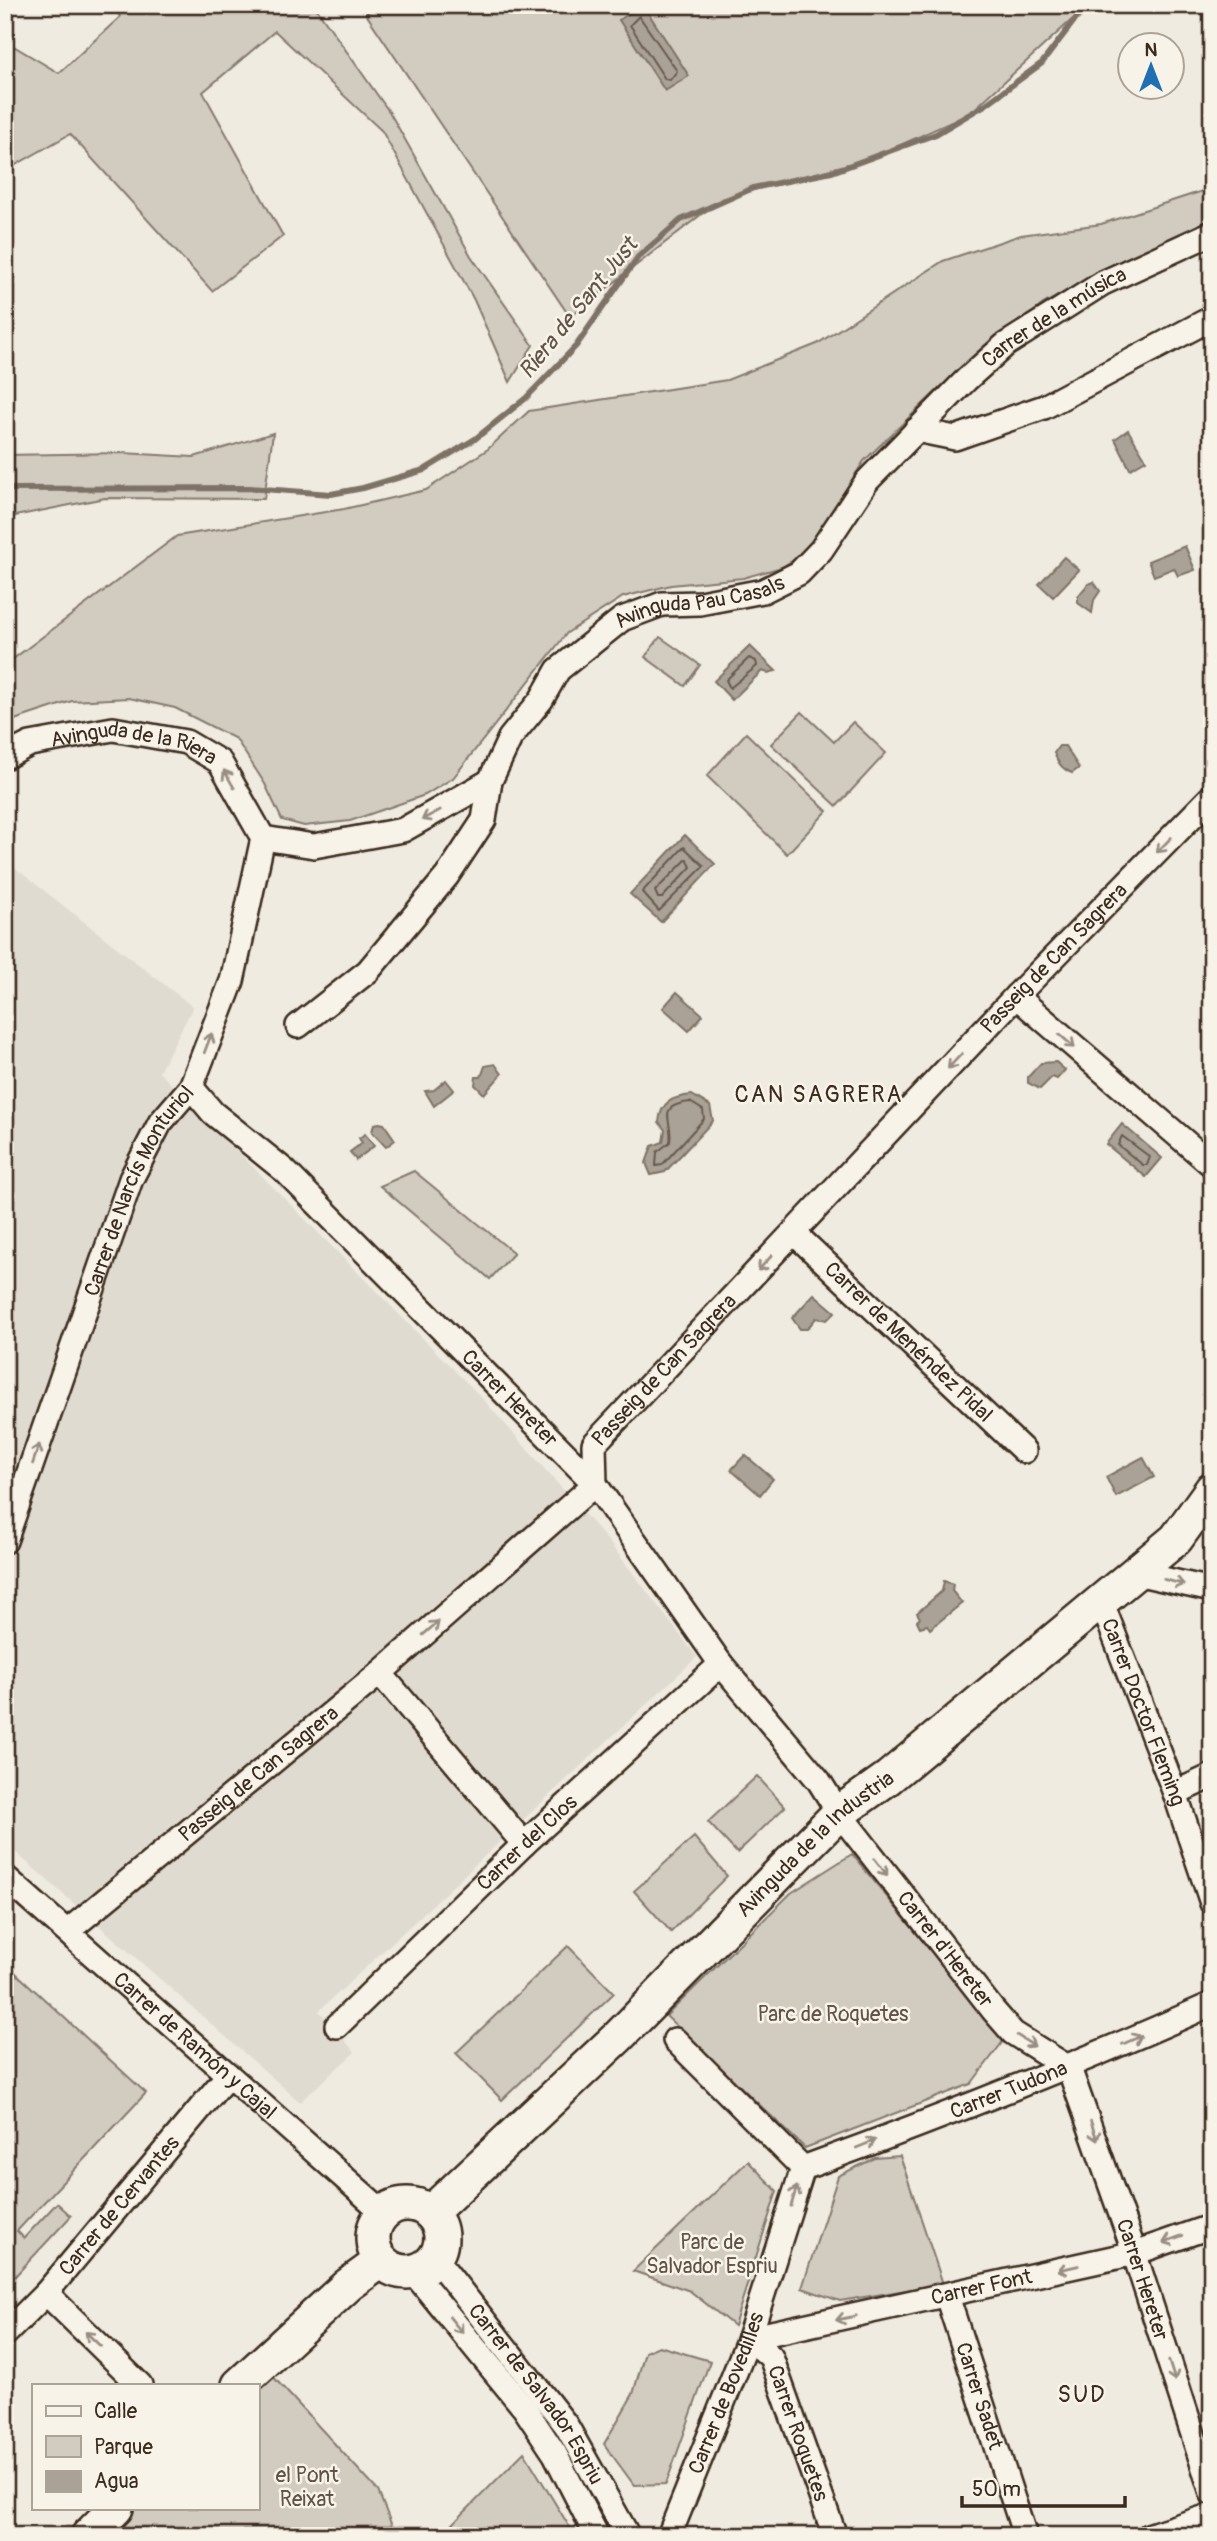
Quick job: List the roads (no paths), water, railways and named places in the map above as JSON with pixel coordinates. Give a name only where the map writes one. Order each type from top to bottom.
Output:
[{"type":"street","name":"Carrer de la música","points":[[916,430],[986,362],[1039,322],[1103,283],[1212,233]]},
{"type":"street","points":[[916,430],[955,438],[1044,407],[1212,318]]},
{"type":"street","name":"Avinguda Pau Casals","points":[[298,1026],[368,971],[447,876],[484,821],[490,781],[510,738],[541,700],[558,670],[622,619],[662,604],[726,599],[782,584],[799,573],[821,550],[867,481],[916,430]]},
{"type":"street","name":"Avinguda de la Riera","points":[[5,757],[30,744],[113,729],[186,741],[220,762],[263,838]]},
{"type":"street","points":[[263,838],[314,846],[403,830],[490,781]]},
{"type":"street","name":"Passeig de Can Sagrera","points":[[68,1931],[380,1673],[595,1485],[594,1444],[1016,996],[1212,796]]},
{"type":"street","name":"Carrer de Narcís Monturiol","points":[[5,1541],[131,1179],[160,1123],[191,1087],[232,981],[263,838]]},
{"type":"street","points":[[1016,996],[1212,1165]]},
{"type":"street","name":"Carrer Hereter","points":[[191,1087],[213,1113],[285,1171],[595,1485],[721,1664],[819,1781],[839,1813]]},
{"type":"street","name":"Carrer de Menéndez Pidal","points":[[794,1233],[1024,1451]]},
{"type":"street","name":"Avinguda de la Industria","points":[[430,2213],[618,2037],[839,1813],[899,1769],[1176,1539],[1212,1489]]},
{"type":"street","points":[[1136,1573],[1212,1590]]},
{"type":"street","name":"Carrer Doctor Fleming","points":[[1101,1601],[1175,1793],[1212,1903]]},
{"type":"street","name":"Carrer del Clos","points":[[337,2026],[524,1844],[721,1664]]},
{"type":"street","points":[[380,1673],[524,1844]]},
{"type":"street","points":[[1175,1793],[1212,1776]]},
{"type":"street","name":"Carrer d'Hereter","points":[[839,1813],[1006,2025],[1069,2068]]},
{"type":"street","name":"Carrer de Ramón y Cajal","points":[[5,1877],[384,2213]]},
{"type":"street","name":"Carrer Tudona","points":[[803,2168],[1012,2086],[1069,2068],[1212,2004]]},
{"type":"street","points":[[675,2040],[803,2168]]},
{"type":"street","name":"Carrer Hereter","points":[[1069,2068],[1135,2253],[1212,2493]]},
{"type":"street","name":"Carrer de Cervantes","points":[[5,2333],[46,2293],[228,2075]]},
{"type":"street","name":"Carrer de Bovedilles","points":[[669,2536],[749,2339],[803,2168]]},
{"type":"street","points":[[412,2204],[430,2213],[441,2235],[424,2265],[401,2272],[381,2261],[373,2236],[376,2224],[384,2213],[392,2208],[412,2204]]},
{"type":"street","name":"Carrer Font","points":[[749,2339],[1135,2253],[1212,2226]]},
{"type":"street","points":[[240,2384],[348,2286],[381,2261]]},
{"type":"street","name":"Carrer de Salvador Espriu","points":[[424,2265],[555,2454],[597,2536]]},
{"type":"street","name":"Carrer de Salvador Espriu","points":[[424,2265],[566,2425],[628,2536]]},
{"type":"street","points":[[46,2293],[140,2384]]},
{"type":"street","name":"Carrer Sadet","points":[[947,2295],[1025,2536]]},
{"type":"street","name":"Carrer Roquetes","points":[[749,2339],[771,2357],[835,2536]]},
{"type":"street","points":[[88,2536],[114,2510]]},
{"type":"street","points":[[1148,2536],[1212,2515]]},
{"type":"water","points":[[643,5],[689,76],[665,91],[619,20]]},
{"type":"water","points":[[1128,430],[1146,460],[1130,469],[1115,439]]},
{"type":"water","points":[[1185,546],[1195,570],[1178,576],[1174,568],[1154,576],[1148,561]]},
{"type":"water","points":[[1064,557],[1079,570],[1053,597],[1039,584]]},
{"type":"water","points":[[1094,582],[1100,591],[1094,600],[1092,613],[1078,603],[1078,596],[1088,584]]},
{"type":"water","points":[[750,646],[776,671],[762,671],[732,700],[714,681]]},
{"type":"water","points":[[1059,746],[1065,746],[1079,768],[1072,773],[1063,768],[1054,753]]},
{"type":"water","points":[[685,835],[715,864],[661,922],[630,894]]},
{"type":"water","points":[[677,992],[703,1015],[689,1031],[663,1008]]},
{"type":"water","points":[[1056,1062],[1065,1070],[1057,1079],[1052,1077],[1040,1089],[1028,1083],[1028,1077],[1041,1063]]},
{"type":"water","points":[[495,1064],[502,1074],[484,1094],[475,1085],[476,1077],[481,1077],[485,1066]]},
{"type":"water","points":[[446,1080],[454,1090],[434,1106],[425,1091],[434,1090]]},
{"type":"water","points":[[692,1095],[710,1106],[713,1121],[665,1172],[651,1175],[646,1163],[652,1146],[663,1142],[665,1130],[659,1122],[662,1109],[669,1101]]},
{"type":"water","points":[[374,1124],[384,1124],[395,1140],[386,1147],[372,1132]]},
{"type":"water","points":[[1122,1124],[1162,1158],[1146,1177],[1106,1144]]},
{"type":"water","points":[[365,1134],[374,1146],[356,1160],[350,1152],[362,1143],[359,1138]]},
{"type":"water","points":[[814,1294],[835,1312],[827,1320],[816,1318],[807,1329],[800,1329],[792,1318]]},
{"type":"water","points":[[745,1455],[773,1479],[760,1495],[731,1470]]},
{"type":"water","points":[[1143,1457],[1154,1477],[1116,1497],[1106,1477]]},
{"type":"water","points":[[944,1581],[953,1584],[952,1591],[962,1603],[930,1629],[927,1625],[920,1627],[917,1613],[942,1591]]},
{"type":"waterway","name":"Riera de Sant Just","points":[[5,489],[249,488],[331,494],[363,488],[424,470],[475,439],[526,398],[576,346],[638,257],[681,220],[753,188],[832,172],[936,134],[985,105],[1042,63],[1074,21],[1090,5]]},
{"type":"district","name":"CAN SAGRERA","points":[[819,1094]]},
{"type":"district","name":"SUD","points":[[1082,2394]]},
{"type":"park label","name":"Parc de Roquetes","points":[[833,2014]]},
{"type":"park label","name":"Parc de Salvador Espriu","points":[[712,2254]]},
{"type":"park label","name":"el Pont Reixat","points":[[307,2487]]}]
